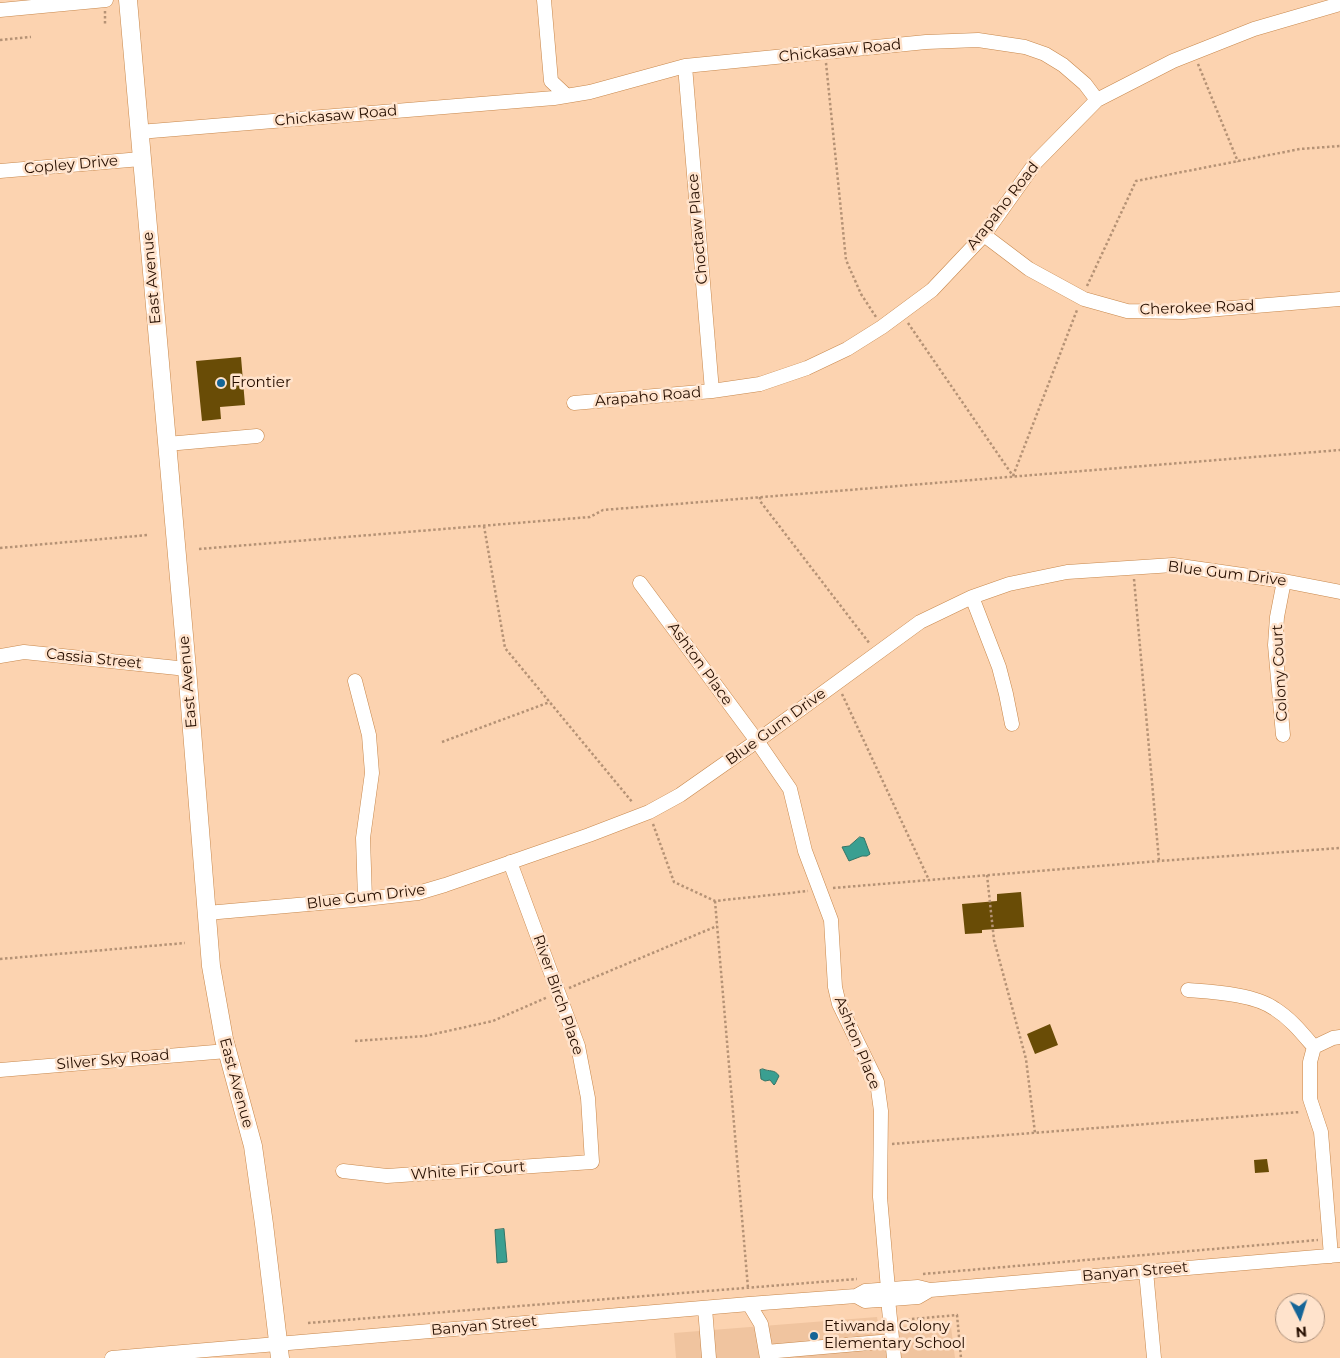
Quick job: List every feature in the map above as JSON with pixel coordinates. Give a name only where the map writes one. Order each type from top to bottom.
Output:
[{"type":"main road","name":"East Avenue","points":[[128,0],[187,669],[211,966],[227,1051],[253,1146],[278,1351]]},
{"type":"street","points":[[0,10],[106,0]]},
{"type":"street","points":[[544,0],[551,81],[567,96]]},
{"type":"street","name":"Arapaho Road","points":[[574,403],[712,391],[760,384],[807,368],[847,349],[882,327],[932,290],[984,235],[1036,162],[1097,100],[1173,61],[1254,29],[1340,4]]},
{"type":"street","name":"Chickasaw Road","points":[[139,132],[534,100],[590,92],[685,66],[926,42],[978,40],[1025,47],[1045,54],[1063,64],[1085,84],[1097,100]]},
{"type":"street","name":"Choctaw Place","points":[[685,66],[712,391]]},
{"type":"street","name":"Copley Drive","points":[[0,170],[141,159]]},
{"type":"street","name":"Cherokee Road","points":[[984,235],[1029,269],[1082,298],[1127,311],[1183,312],[1340,299]]},
{"type":"street","points":[[167,444],[257,436]]},
{"type":"street","name":"Blue Gum Drive","points":[[207,913],[418,893],[590,835],[645,813],[680,795],[920,622],[972,597],[1009,584],[1067,572],[1173,565],[1284,581],[1340,592]]},
{"type":"street","name":"Colony Court","points":[[1283,735],[1275,645],[1277,617],[1284,581]]},
{"type":"street","name":"Ashton Place","points":[[640,583],[757,741],[790,789],[805,851],[831,920],[835,987],[838,1004],[876,1082],[881,1111],[880,1197],[894,1358]]},
{"type":"street","points":[[972,597],[999,667],[1012,724]]},
{"type":"street","name":"Cassia Street","points":[[0,656],[24,652],[187,669]]},
{"type":"street","points":[[355,681],[369,735],[372,773],[363,838],[365,899]]},
{"type":"street","name":"River Birch Place","points":[[510,862],[580,1055],[588,1098],[592,1162]]},
{"type":"street","points":[[1188,990],[1224,993],[1251,999],[1273,1007],[1291,1021],[1314,1047]]},
{"type":"street","points":[[1335,1255],[1330,1239],[1321,1132],[1310,1099],[1310,1062],[1314,1047],[1333,1038],[1340,1037]]},
{"type":"street","name":"Silver Sky Road","points":[[0,1070],[227,1051]]},
{"type":"street","name":"White Fir Court","points":[[343,1171],[387,1176],[592,1162]]},
{"type":"street","name":"Banyan Street","points":[[112,1358],[278,1351],[705,1308],[856,1296],[865,1291],[888,1294],[918,1287],[930,1290],[1335,1255]]},
{"type":"street","points":[[1146,1271],[1154,1358]]},
{"type":"street","points":[[749,1304],[761,1324],[767,1355],[892,1341]]},
{"type":"street","points":[[705,1308],[709,1358]]},
{"type":"path","points":[[0,40],[31,37]]},
{"type":"path","points":[[825,52],[846,260],[861,294],[882,327]]},
{"type":"path","points":[[1194,53],[1238,162]]},
{"type":"path","points":[[1013,476],[1082,298],[1136,180],[1300,149],[1340,146]]},
{"type":"path","points":[[901,313],[1013,476]]},
{"type":"path","points":[[199,549],[590,517],[603,510],[1340,450]]},
{"type":"path","points":[[760,497],[760,501],[878,653]]},
{"type":"path","points":[[484,526],[506,648],[645,813],[674,882],[715,901],[987,875],[1340,848]]},
{"type":"path","points":[[0,548],[148,535]]},
{"type":"path","points":[[1133,567],[1159,861]]},
{"type":"path","points":[[837,683],[929,880]]},
{"type":"path","points":[[442,742],[550,702]]},
{"type":"path","points":[[987,875],[994,940],[1026,1060],[1034,1133]]},
{"type":"path","points":[[715,901],[749,1304]]},
{"type":"path","points":[[355,1041],[425,1036],[493,1021],[718,926]]},
{"type":"path","points":[[0,959],[185,943]]},
{"type":"path","points":[[880,1145],[1314,1111]]},
{"type":"path","points":[[916,1275],[1330,1239]]},
{"type":"path","points":[[308,1323],[857,1280]]},
{"type":"path","points":[[890,1321],[958,1315],[961,1358]]},
{"type":"shaded area","name":"Etiwanda Colony Elementary School","points":[[877,1317],[878,1323],[909,1326],[937,1322],[951,1327],[955,1358],[676,1358],[674,1333]]},
{"type":"water","points":[[860,837],[864,838],[870,854],[849,861],[842,847],[849,846]]},
{"type":"water","points":[[760,1070],[774,1072],[779,1076],[774,1085],[770,1080],[765,1081],[761,1079]]},
{"type":"water","points":[[504,1229],[507,1262],[497,1263],[495,1230]]},
{"type":"building","name":"Frontier","points":[[241,357],[245,405],[220,407],[221,419],[202,421],[196,361]]},
{"type":"building","points":[[1021,892],[1024,927],[982,930],[982,933],[965,934],[962,904],[997,901],[997,894]]},
{"type":"building","points":[[1050,1024],[1058,1045],[1035,1054],[1027,1034]]},
{"type":"building","points":[[1267,1159],[1269,1172],[1255,1173],[1254,1160]]},
{"type":"place","name":"Frontier","points":[[221,383]]},
{"type":"place","name":"Etiwanda Colony Elementary School","points":[[814,1336]]}]
